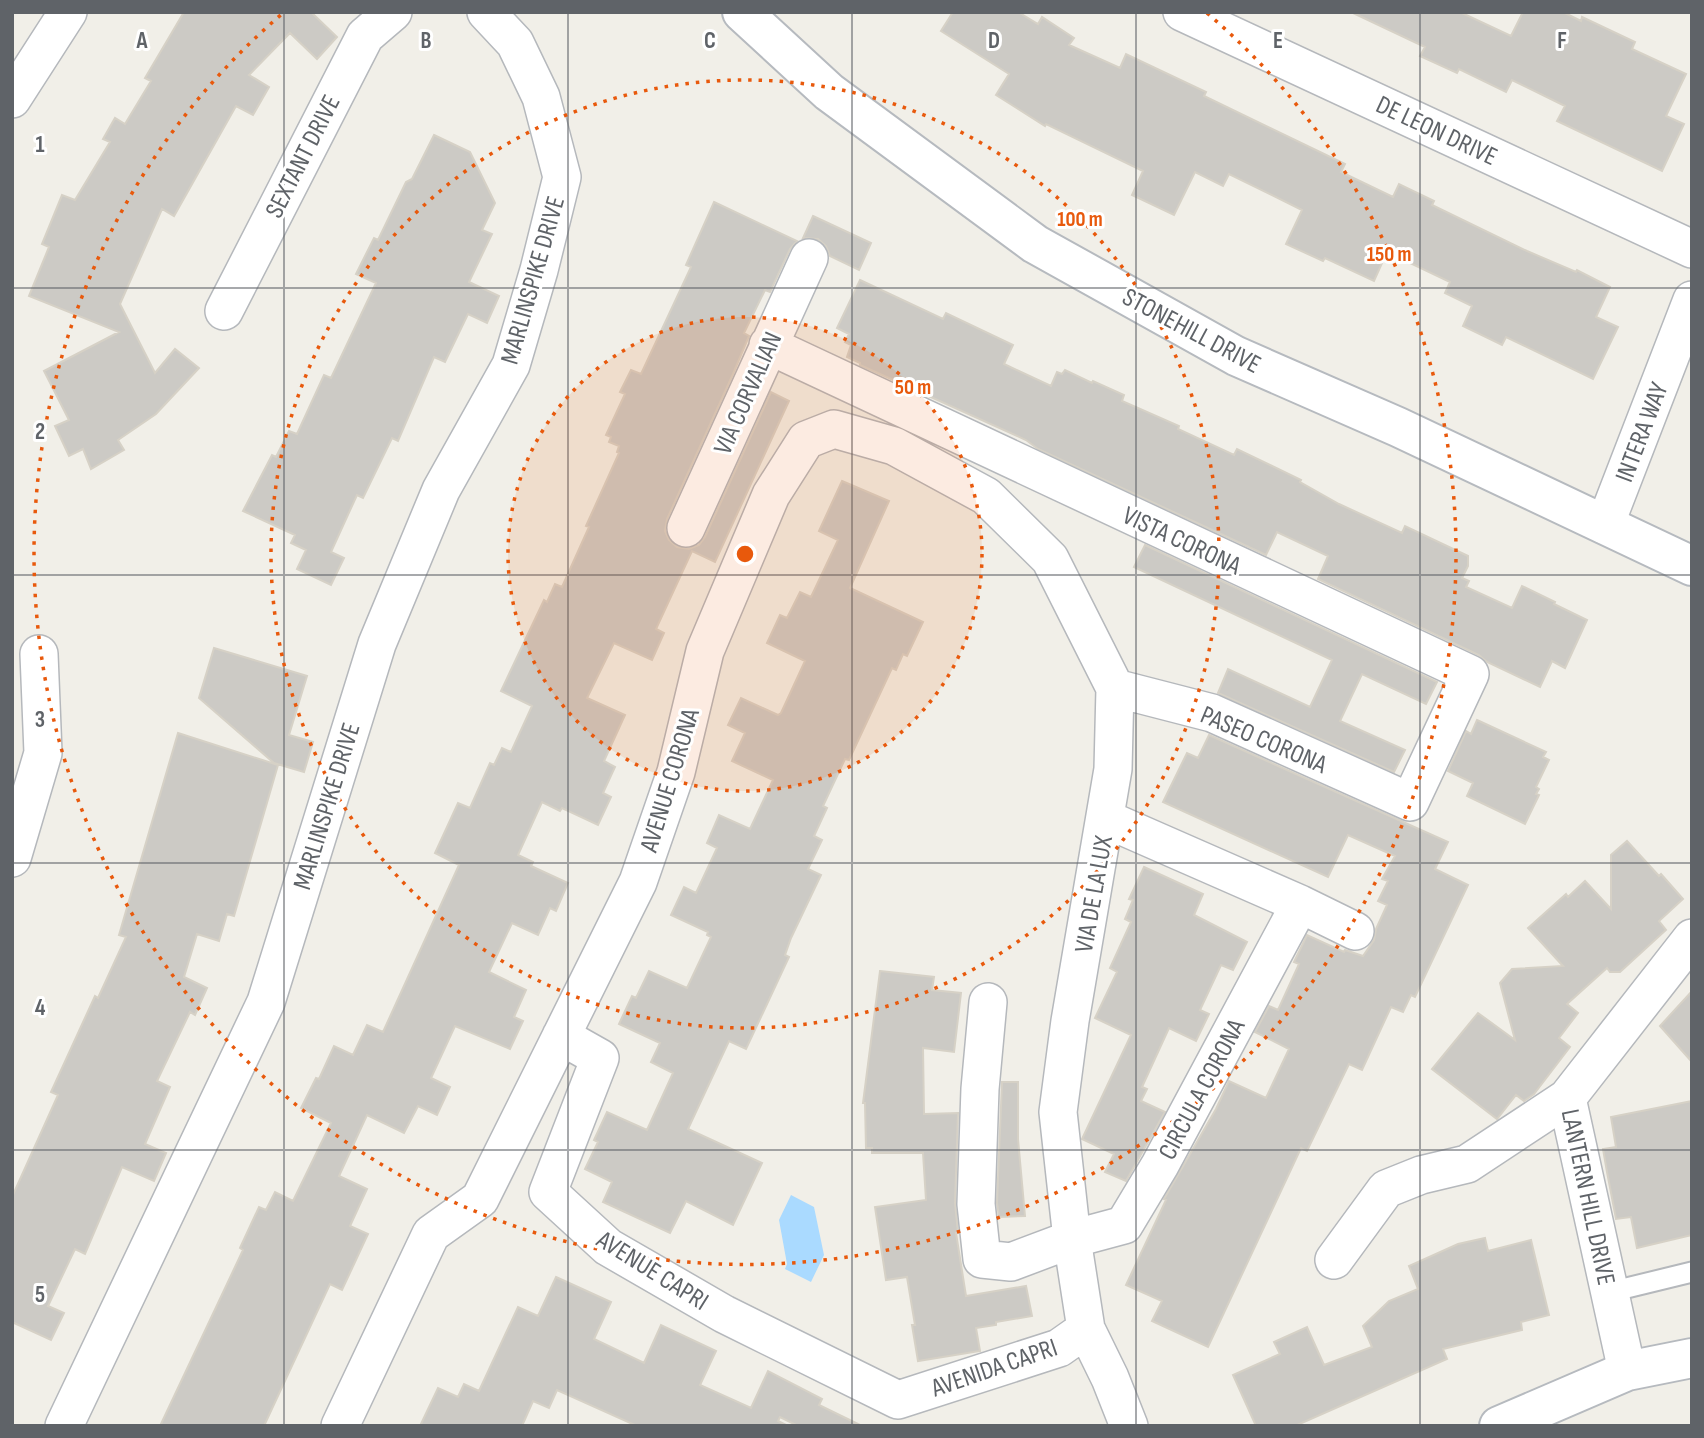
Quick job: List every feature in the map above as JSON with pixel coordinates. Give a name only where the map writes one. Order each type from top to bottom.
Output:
[{"type":"main road","name":"STONEHILL DRIVE","points":[[742,12],[829,92],[1034,244],[1236,356],[1398,427],[1692,566]]},
{"type":"main road","points":[[1499,1426],[1627,1371],[1692,1358]]},
{"type":"street","points":[[12,99],[68,12]]},
{"type":"street","name":"SEXTANT DRIVE","points":[[224,311],[365,36],[393,12]]},
{"type":"street","name":"MARLINSPIKE DRIVE","points":[[64,1426],[266,1002],[377,644],[441,490],[511,365],[539,270],[562,177],[541,97],[515,43],[486,12]]},
{"type":"street","name":"DE LEON DRIVE","points":[[1182,12],[1692,249]]},
{"type":"street","name":"VIA CORVALIAN","points":[[686,528],[808,258]]},
{"type":"street","name":"INTERA WAY","points":[[1605,525],[1692,300]]},
{"type":"street","name":"VISTA CORONA","points":[[768,345],[1469,674],[1410,802]]},
{"type":"street","points":[[894,446],[910,412]]},
{"type":"street","name":"AVENUE CORONA","points":[[340,1426],[430,1234],[480,1199],[638,882],[676,772],[705,651],[771,495],[806,440],[834,429],[894,446]]},
{"type":"street","name":"VIA DE LA LUX","points":[[894,446],[986,496],[1050,559],[1115,688],[1113,769],[1070,1021],[1058,1112],[1072,1239],[1086,1329],[1129,1426]]},
{"type":"street","points":[[12,858],[43,753],[39,654]]},
{"type":"street","name":"PASEO CORONA","points":[[1115,688],[1212,713],[1410,802]]},
{"type":"street","points":[[1106,819],[1355,931]]},
{"type":"street","name":"CIRCULA CORONA","points":[[1072,1239],[1124,1225],[1160,1165],[1300,904]]},
{"type":"street","name":"LANTERN HILL DRIVE","points":[[1627,1371],[1567,1098],[1692,938]]},
{"type":"street","points":[[988,1002],[980,1089],[976,1204],[982,1259],[1011,1262],[1072,1239]]},
{"type":"street","name":"AVENUE CAPRI","points":[[561,1036],[600,1058],[548,1192],[608,1247],[724,1314],[898,1399]]},
{"type":"street","points":[[1334,1260],[1386,1189],[1421,1175],[1467,1164],[1567,1098]]},
{"type":"street","name":"AVENIDA CAPRI","points":[[898,1399],[1059,1348],[1086,1329]]},
{"type":"lane","points":[[1610,1292],[1692,1272]]},
{"type":"water","points":[[791,1195],[814,1207],[824,1255],[811,1282],[785,1269],[787,1264],[779,1220]]},
{"type":"building","points":[[184,12],[311,12],[337,37],[317,59],[290,33],[249,75],[269,87],[253,115],[236,106],[174,216],[162,209],[120,304],[155,373],[175,349],[199,368],[156,414],[118,440],[124,450],[91,469],[83,449],[69,456],[55,426],[69,420],[44,371],[119,332],[29,296],[49,247],[42,244],[62,195],[75,200],[110,142],[103,139],[115,118],[125,124],[151,81],[145,78]]},
{"type":"building","points":[[953,12],[1018,12],[1038,24],[1042,17],[1074,38],[1069,45],[1120,68],[1126,54],[1206,92],[1204,96],[1345,164],[1341,172],[1393,197],[1399,184],[1434,201],[1432,205],[1610,287],[1596,317],[1618,327],[1593,379],[1506,337],[1502,345],[1463,326],[1472,306],[1445,293],[1450,282],[1387,252],[1374,281],[1325,258],[1323,261],[1286,244],[1302,210],[1229,174],[1223,186],[1195,172],[1174,215],[1132,195],[1143,171],[1046,124],[1045,126],[996,95],[1009,74],[941,31]]},
{"type":"building","points":[[1351,12],[1460,12],[1511,36],[1523,12],[1563,12],[1581,21],[1582,17],[1635,42],[1632,49],[1686,74],[1666,116],[1684,124],[1662,171],[1557,121],[1565,106],[1512,80],[1506,92],[1459,69],[1457,73],[1420,56],[1425,47]]},
{"type":"building","points":[[434,135],[470,152],[495,203],[482,230],[492,234],[469,282],[499,296],[487,323],[468,314],[445,362],[434,357],[398,441],[392,438],[363,498],[357,495],[331,552],[344,558],[331,585],[297,569],[306,550],[291,543],[295,535],[243,511],[272,455],[276,457],[289,431],[297,434],[324,375],[331,378],[376,283],[356,274],[374,238],[378,240],[406,182],[412,179]]},
{"type":"building","points":[[714,202],[797,241],[790,249],[770,292],[765,290],[744,333],[749,336],[667,519],[665,531],[669,540],[677,547],[689,549],[699,545],[705,537],[771,392],[789,401],[715,562],[692,551],[656,629],[664,633],[652,660],[614,643],[587,698],[625,715],[604,761],[615,767],[603,793],[611,797],[598,825],[542,802],[518,855],[533,862],[531,866],[568,883],[556,911],[550,908],[538,935],[512,923],[489,972],[526,990],[514,1017],[523,1021],[510,1049],[455,1026],[431,1078],[450,1087],[437,1115],[418,1106],[404,1133],[367,1115],[339,1176],[367,1189],[350,1226],[368,1234],[342,1290],[330,1284],[264,1426],[160,1426],[243,1250],[240,1248],[259,1207],[266,1210],[275,1192],[293,1201],[331,1123],[301,1108],[316,1078],[319,1079],[334,1046],[353,1055],[367,1025],[383,1032],[459,865],[435,853],[458,803],[470,808],[490,763],[494,765],[502,748],[511,752],[532,706],[501,691],[544,600],[547,602],[555,584],[562,587],[589,527],[586,526],[619,453],[619,446],[609,442],[611,437],[606,435],[625,394],[620,392],[631,370],[641,374],[691,267],[686,265]]},
{"type":"building","points":[[813,216],[871,243],[859,270],[830,256],[826,246],[818,239],[803,238]]},
{"type":"building","points":[[860,280],[943,319],[946,313],[1013,345],[1004,364],[1051,386],[1057,372],[1062,374],[1065,370],[1092,383],[1093,381],[1124,395],[1122,401],[1179,426],[1178,429],[1234,455],[1237,449],[1301,480],[1300,482],[1339,504],[1402,533],[1405,526],[1468,556],[1468,566],[1462,578],[1469,581],[1466,587],[1512,608],[1522,586],[1555,602],[1554,604],[1587,620],[1565,668],[1552,661],[1540,687],[1318,579],[1328,556],[1277,532],[1266,555],[1038,449],[1026,440],[860,365],[847,357],[851,345],[845,342],[849,334],[837,328]]},
{"type":"building","points":[[842,481],[889,501],[850,588],[923,622],[907,656],[903,654],[896,670],[892,668],[849,760],[845,759],[823,806],[827,808],[814,836],[822,840],[808,869],[821,875],[791,938],[785,955],[789,957],[746,1049],[729,1041],[688,1129],[762,1163],[733,1225],[686,1201],[670,1233],[603,1202],[612,1182],[585,1169],[598,1142],[594,1140],[607,1112],[647,1130],[673,1073],[651,1062],[660,1043],[619,1024],[632,996],[636,998],[649,971],[687,988],[711,937],[707,935],[708,932],[671,915],[684,887],[696,893],[717,848],[707,843],[719,815],[750,829],[773,780],[732,761],[745,733],[728,725],[741,698],[778,715],[781,713],[805,661],[767,643],[780,615],[787,618],[800,592],[811,597],[838,540],[819,531]]},
{"type":"building","points":[[1145,545],[1437,682],[1426,704],[1362,674],[1340,721],[1405,750],[1394,772],[1218,693],[1228,669],[1310,707],[1332,660],[1134,567]]},
{"type":"building","points":[[214,648],[307,676],[289,735],[313,742],[304,772],[274,763],[199,698]]},
{"type":"building","points":[[1477,720],[1546,752],[1543,757],[1549,760],[1536,787],[1539,789],[1536,794],[1539,795],[1525,824],[1467,796],[1473,783],[1448,771],[1466,731],[1471,734]]},
{"type":"building","points":[[178,733],[278,765],[234,916],[227,914],[219,941],[197,934],[184,977],[207,988],[195,1015],[190,1012],[157,1081],[170,1087],[145,1144],[166,1153],[154,1181],[122,1167],[85,1254],[75,1249],[48,1306],[64,1313],[51,1340],[12,1322],[12,1197],[58,1095],[51,1092],[95,996],[98,998],[126,937],[119,935]]},
{"type":"building","points":[[1209,735],[1448,842],[1435,869],[1468,885],[1415,997],[1411,995],[1403,1012],[1391,1007],[1362,1070],[1349,1064],[1307,1151],[1301,1148],[1208,1347],[1152,1321],[1162,1301],[1126,1285],[1166,1200],[1164,1199],[1216,1109],[1229,1081],[1266,1098],[1289,1049],[1255,1032],[1269,1006],[1278,1010],[1299,964],[1294,962],[1307,935],[1344,952],[1345,950],[1363,956],[1374,940],[1387,905],[1378,901],[1388,881],[1382,879],[1395,856],[1348,835],[1328,877],[1163,802],[1187,753],[1198,758]]},
{"type":"building","points":[[1627,841],[1683,899],[1659,921],[1666,930],[1620,972],[1610,972],[1607,968],[1567,1004],[1578,1013],[1559,1038],[1570,1047],[1534,1094],[1524,1101],[1516,1095],[1497,1119],[1432,1069],[1478,1013],[1515,1040],[1500,983],[1512,969],[1563,966],[1528,928],[1585,881],[1611,909],[1611,855]]},
{"type":"building","points":[[1144,867],[1203,894],[1194,915],[1247,942],[1233,970],[1221,965],[1200,1010],[1209,1014],[1196,1041],[1169,1028],[1142,1087],[1147,1089],[1141,1101],[1165,1112],[1126,1181],[1105,1172],[1114,1154],[1082,1139],[1131,1035],[1095,1018],[1117,972],[1110,968],[1131,922],[1125,919],[1133,900],[1129,899]]},
{"type":"building","points":[[880,971],[934,977],[932,990],[961,993],[954,1052],[923,1048],[924,1114],[958,1113],[956,1233],[966,1296],[1026,1286],[1032,1316],[976,1328],[980,1351],[918,1361],[907,1277],[886,1280],[875,1207],[926,1200],[923,1153],[872,1153],[872,1148],[866,1148],[863,1103]]},
{"type":"building","points":[[1692,991],[1692,1062],[1660,1026]]},
{"type":"building","points":[[1002,1082],[1018,1082],[1018,1139],[1025,1216],[999,1217],[997,1203]]},
{"type":"building","points":[[1692,1101],[1692,1235],[1637,1248],[1631,1217],[1616,1219],[1603,1149],[1616,1147],[1611,1117]]},
{"type":"building","points":[[1485,1238],[1488,1251],[1531,1240],[1549,1315],[1521,1322],[1522,1330],[1443,1349],[1447,1359],[1295,1426],[1256,1426],[1233,1375],[1280,1354],[1274,1342],[1307,1327],[1324,1365],[1372,1347],[1363,1326],[1389,1301],[1418,1289],[1409,1266],[1458,1244]]},
{"type":"building","points":[[556,1277],[611,1302],[594,1339],[644,1363],[661,1325],[716,1351],[700,1385],[751,1408],[768,1371],[822,1399],[819,1405],[862,1426],[798,1426],[780,1417],[778,1421],[788,1426],[637,1426],[557,1390],[549,1408],[533,1401],[522,1426],[420,1426],[438,1388],[458,1397],[464,1384],[479,1391],[518,1307],[538,1316]]}]
